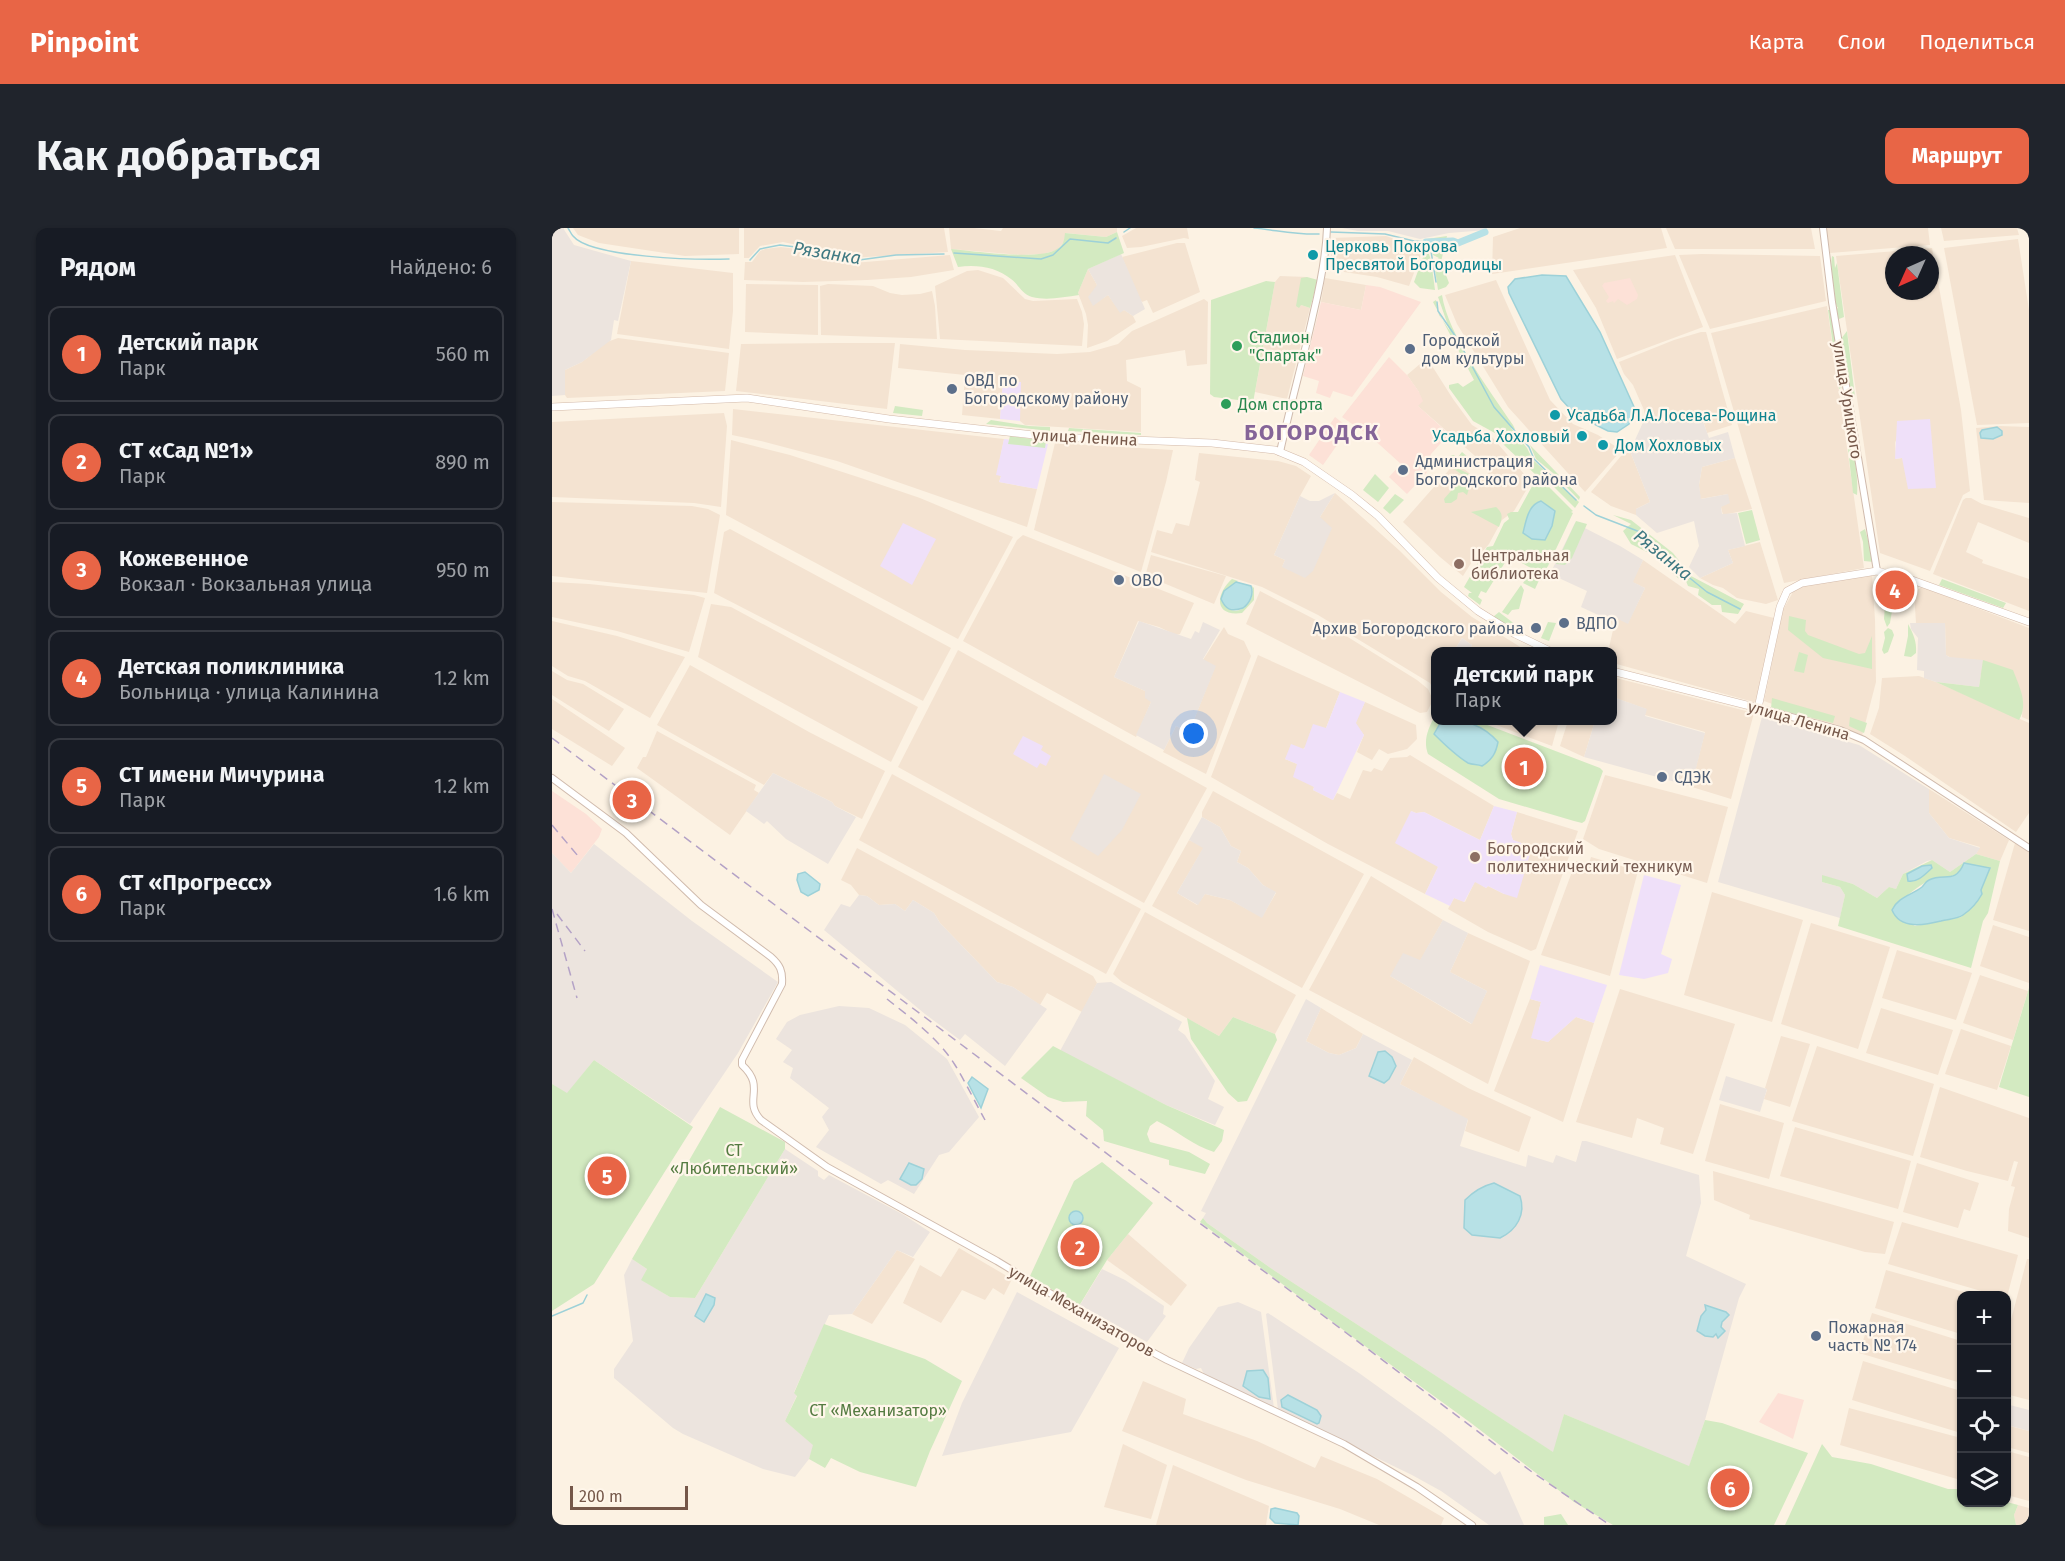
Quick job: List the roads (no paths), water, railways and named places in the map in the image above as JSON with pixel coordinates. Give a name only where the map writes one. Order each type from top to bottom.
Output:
[{"type":"main road","name":"улица Ленина","points":[[552,407],[747,398],[889,418],[1052,437],[1212,443],[1280,452],[1304,462],[1352,495],[1378,516],[1438,578],[1478,611],[1515,634],[1543,647]]},
{"type":"main road","points":[[1758,708],[1780,607],[1787,591],[1802,583],[1876,571],[1912,580],[2029,622]]},
{"type":"main road","name":"улица Ленина","points":[[1617,672],[1758,708]]},
{"type":"street","points":[[1280,452],[1323,272],[1327,228]]},
{"type":"street","name":"улица Урицкого","points":[[1823,228],[1833,308],[1876,571]]},
{"type":"street","name":"улица Ленина","points":[[1758,708],[1835,729],[1864,740],[2029,848]]},
{"type":"street","name":"улица Механизаторов","points":[[552,778],[626,833],[701,905],[779,965],[783,975],[782,984],[743,1056],[742,1065],[754,1079],[755,1114],[827,1167],[997,1261],[1118,1334],[1167,1360],[1344,1444],[1417,1487],[1472,1525]]},
{"type":"water","points":[[1542,275],[1566,276],[1600,332],[1635,409],[1629,424],[1617,432],[1608,431],[1596,425],[1571,410],[1561,399],[1509,293],[1508,287],[1515,279]]},
{"type":"water","points":[[1997,427],[2002,431],[2002,435],[1993,439],[1981,438],[1982,430]]},
{"type":"water","points":[[1541,501],[1555,511],[1552,526],[1545,540],[1532,539],[1523,533],[1530,510]]},
{"type":"water","points":[[1236,582],[1251,586],[1252,595],[1243,608],[1232,610],[1225,606],[1221,599],[1224,591]]},
{"type":"water","points":[[1439,725],[1475,725],[1498,742],[1491,759],[1482,766],[1468,763],[1459,757],[1434,734]]},
{"type":"water","points":[[1964,863],[1990,868],[1981,890],[1982,894],[1966,913],[1956,918],[1921,925],[1901,921],[1896,916],[1892,910],[1901,899],[1918,890],[1929,880],[1957,874]]},
{"type":"water","points":[[1931,865],[1932,868],[1922,877],[1915,881],[1908,881],[1907,874],[1922,866]]},
{"type":"water","points":[[805,872],[820,884],[819,890],[808,896],[801,892],[797,880],[798,874]]},
{"type":"water","points":[[1385,1051],[1392,1057],[1396,1066],[1384,1083],[1369,1076],[1378,1052]]},
{"type":"water","points":[[972,1077],[988,1089],[981,1108],[968,1083]]},
{"type":"water","points":[[909,1163],[924,1169],[922,1179],[916,1185],[900,1179]]},
{"type":"water","points":[[1494,1183],[1520,1196],[1522,1209],[1519,1221],[1511,1231],[1500,1238],[1472,1235],[1464,1228],[1465,1200],[1471,1194]]},
{"type":"water","points":[[1076,1211],[1081,1213],[1083,1218],[1081,1223],[1076,1225],[1071,1223],[1069,1218],[1071,1213]]},
{"type":"water","points":[[706,1294],[715,1298],[714,1305],[704,1322],[695,1316]]},
{"type":"water","points":[[1705,1305],[1729,1315],[1722,1322],[1721,1327],[1725,1331],[1718,1338],[1716,1334],[1713,1337],[1705,1336],[1697,1331],[1701,1316],[1706,1310]]},
{"type":"water","points":[[1263,1370],[1268,1378],[1270,1399],[1259,1397],[1243,1386],[1247,1371]]},
{"type":"water","points":[[1288,1395],[1317,1410],[1321,1416],[1319,1423],[1282,1407],[1281,1400]]},
{"type":"water","points":[[1271,1509],[1297,1513],[1298,1525],[1275,1523],[1270,1518]]},
{"type":"waterway","name":"Рязанка","points":[[568,228],[573,236],[601,249],[671,258],[729,259]]},
{"type":"waterway","name":"Рязанка","points":[[1124,232],[1130,228]]},
{"type":"waterway","name":"Рязанка","points":[[1254,228],[1319,234]]},
{"type":"waterway","name":"Рязанка","points":[[1331,232],[1385,234],[1426,242],[1431,251],[1436,282]]},
{"type":"waterway","name":"Рязанка","points":[[1426,242],[1453,241],[1458,243],[1485,232]]},
{"type":"waterway","name":"Рязанка","points":[[954,253],[1041,259],[1053,255],[1070,239],[1108,243],[1116,238]]},
{"type":"waterway","name":"Рязанка","points":[[750,260],[760,249],[780,245],[811,249],[841,259],[859,260],[896,255],[944,254]]},
{"type":"waterway","name":"Рязанка","points":[[1437,302],[1438,311],[1458,340],[1494,407],[1529,447],[1534,459],[1576,500]]},
{"type":"waterway","name":"Рязанка","points":[[1584,506],[1596,515],[1640,532],[1670,562],[1707,592],[1740,609]]},
{"type":"waterway","points":[[552,1316],[583,1303],[587,1295]]},
{"type":"railway","points":[[552,738],[1532,1472],[1610,1525]]},
{"type":"railway","points":[[552,825],[578,856]]},
{"type":"railway","points":[[552,909],[577,998]]},
{"type":"railway","points":[[557,914],[585,951]]},
{"type":"railway","points":[[887,999],[941,1046],[959,1072],[985,1120]]},
{"type":"place","name":"Церковь Покрова Пресвятой Богородицы","points":[[1313,255]]},
{"type":"place","name":"Стадион \"Спартак\"","points":[[1237,346]]},
{"type":"place","name":"Городской дом культуры","points":[[1410,349]]},
{"type":"place","name":"ОВД по Богородскому району","points":[[952,389]]},
{"type":"place","name":"Дом спорта","points":[[1226,404]]},
{"type":"place","name":"Усадьба Л.А.Лосева-Рощина","points":[[1555,415]]},
{"type":"place","name":"Усадьба Хохловый","points":[[1582,436]]},
{"type":"place","name":"Дом Хохловых","points":[[1603,445]]},
{"type":"place","name":"Администрация Богородского района","points":[[1403,470]]},
{"type":"place","name":"Центральная библиотека","points":[[1459,564]]},
{"type":"place","name":"ОВО","points":[[1119,580]]},
{"type":"place","name":"Детская поликлиника","points":[[1895,590]]},
{"type":"place","name":"ВДПО","points":[[1564,623]]},
{"type":"place","name":"Архив Богородского района","points":[[1536,628]]},
{"type":"place","name":"Детский парк","points":[[1524,767]]},
{"type":"place","name":"СДЭК","points":[[1662,777]]},
{"type":"place","name":"Кожевенное","points":[[632,800]]},
{"type":"place","name":"Богородский политехнический техникум","points":[[1475,857]]},
{"type":"place","name":"СТ имени Мичурина","points":[[607,1176]]},
{"type":"place","name":"СТ «Сад №1»","points":[[1080,1247]]},
{"type":"place","name":"Пожарная часть № 174","points":[[1816,1336]]},
{"type":"place","name":"СТ «Прогресс»","points":[[1730,1488]]},
{"type":"district","name":"БОГОРОДСК","points":[[1312,432]]},
{"type":"park label","name":"СТ «Любительский»","points":[[734,1159]]},
{"type":"park label","name":"СТ «Механизатор»","points":[[878,1410]]}]
